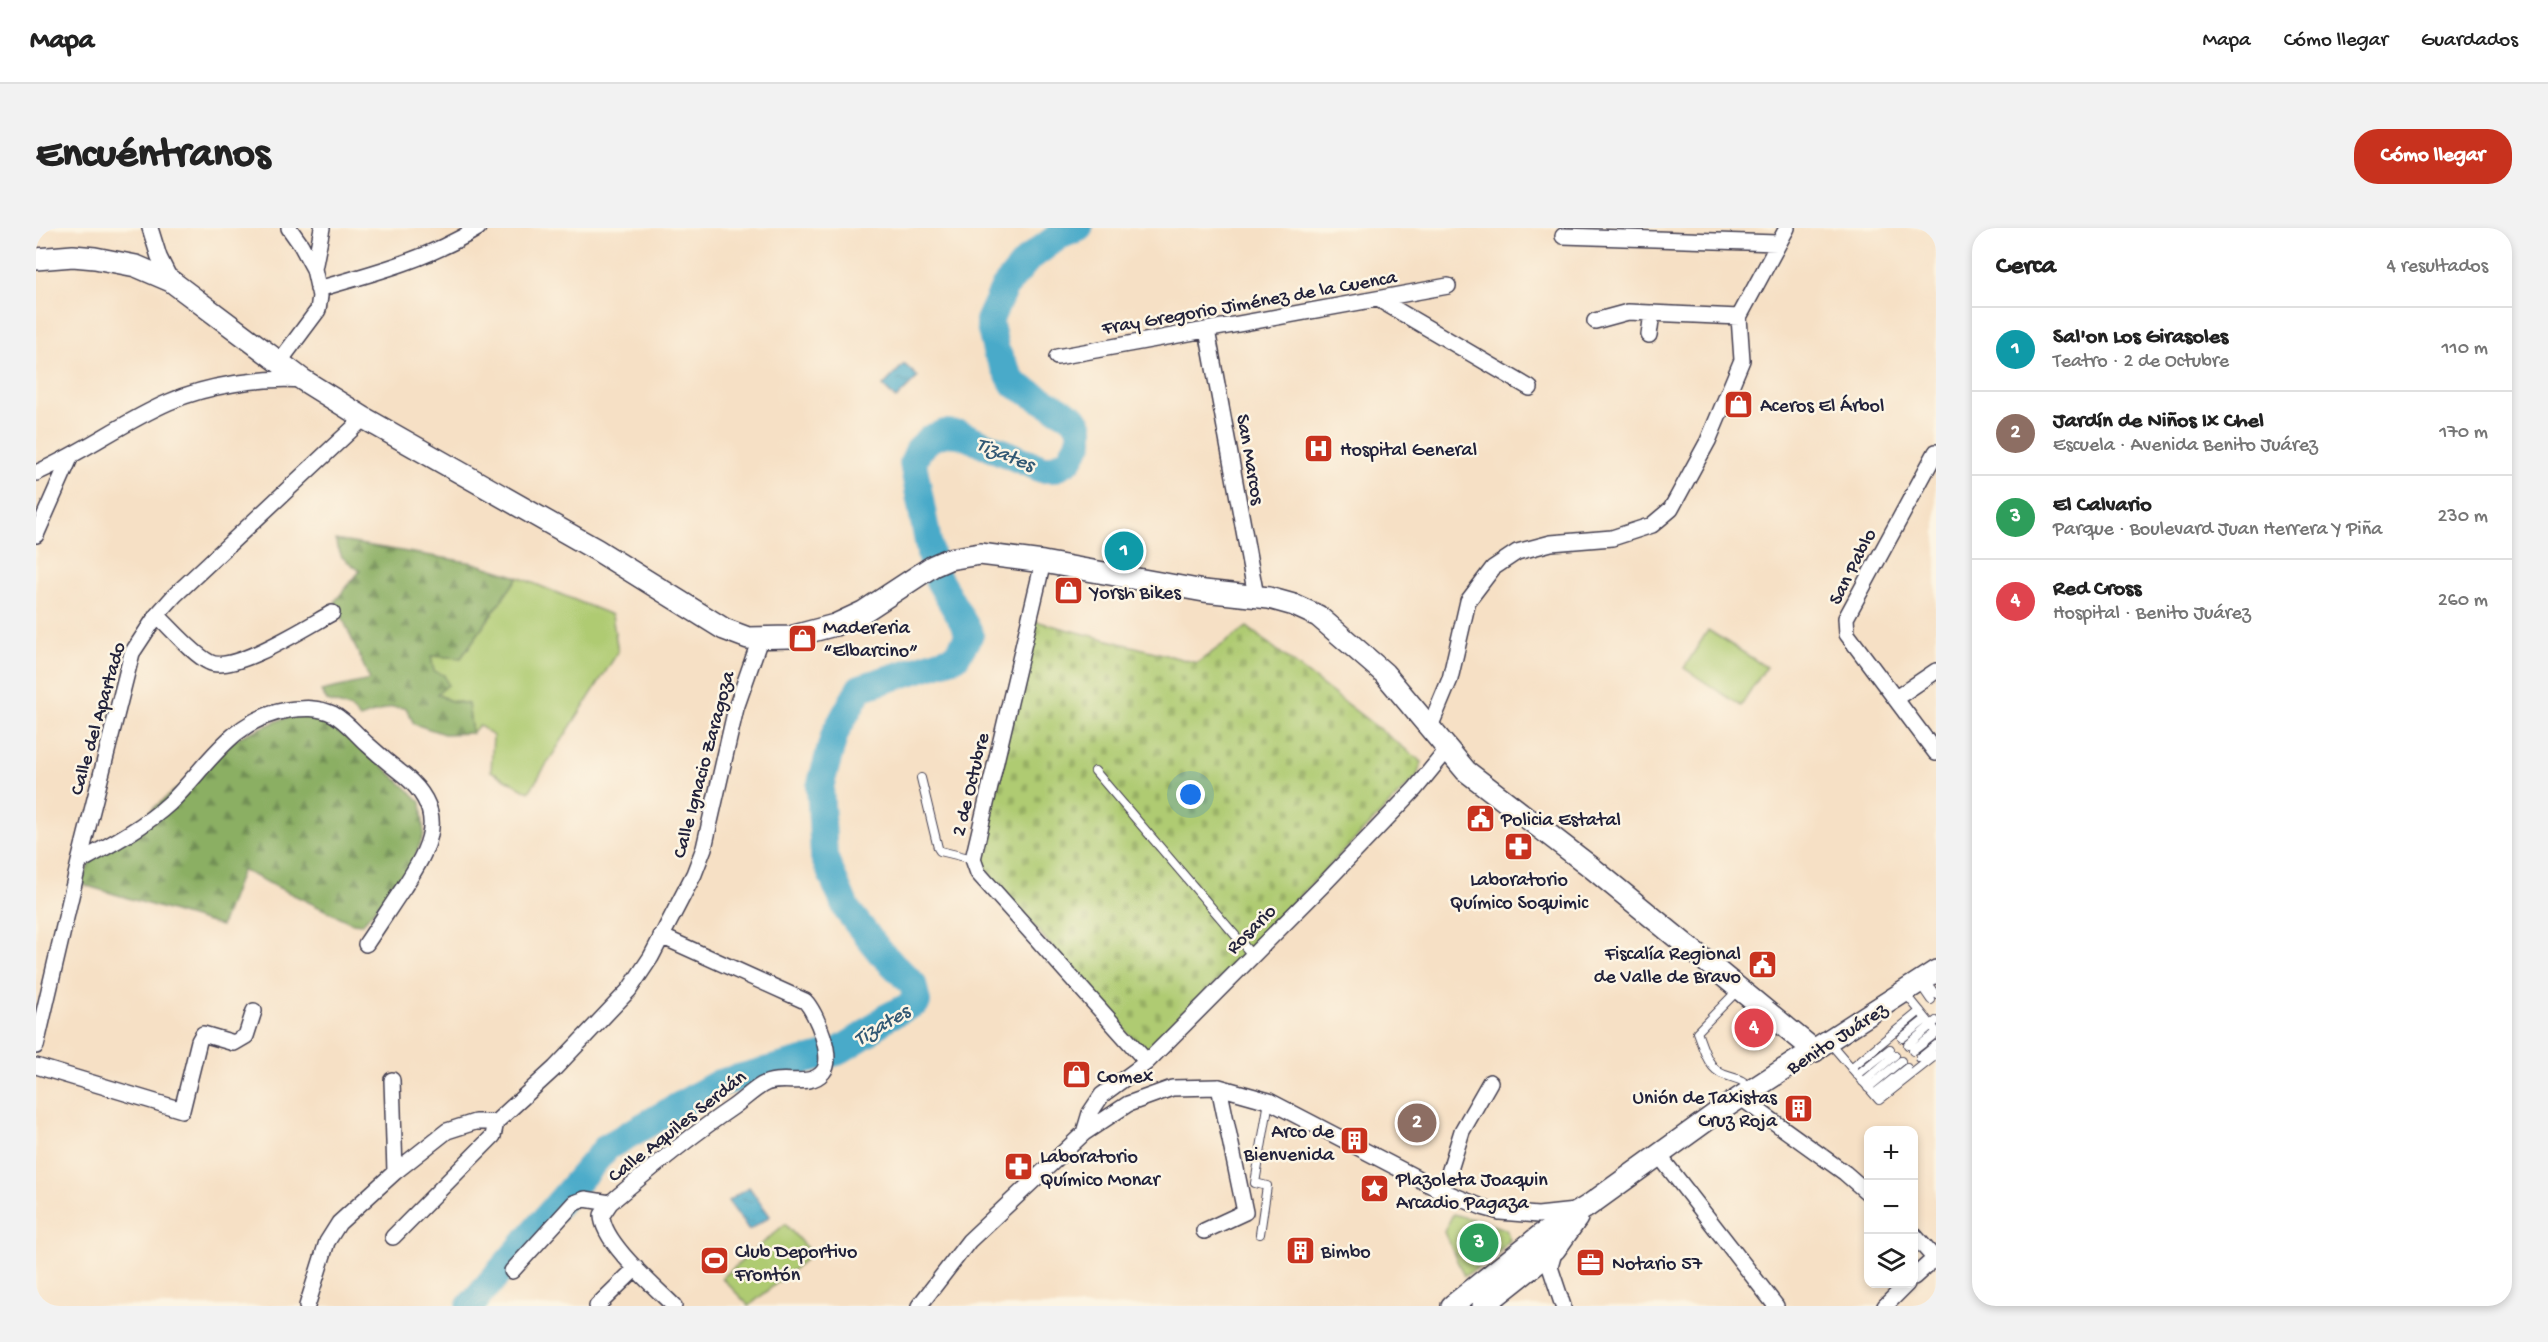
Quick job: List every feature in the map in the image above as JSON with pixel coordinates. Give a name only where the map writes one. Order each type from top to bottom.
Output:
[{"type":"main road","points":[[36,259],[73,256],[95,258],[136,266],[171,281],[303,380],[364,418],[597,550],[724,629],[742,637],[760,639],[804,634],[851,619],[933,566],[949,559],[980,554],[1043,562],[1204,591],[1256,596],[1294,604],[1318,616],[1384,673],[1466,771],[1591,867],[1740,988],[1822,1046]]},
{"type":"main road","name":"Benito Juárez","points":[[1588,1206],[1658,1154],[1822,1046],[1925,987]]},
{"type":"main road","points":[[1483,1306],[1555,1249],[1568,1228],[1588,1206]]},
{"type":"main road","points":[[1452,1306],[1541,1235],[1588,1206]]},
{"type":"street","points":[[150,228],[159,257],[171,281]]},
{"type":"street","points":[[280,361],[318,310],[320,296],[314,269],[302,245],[289,228]]},
{"type":"street","points":[[314,269],[322,228]]},
{"type":"street","points":[[318,289],[406,264],[448,246],[478,228]]},
{"type":"street","points":[[1430,727],[1450,679],[1468,601],[1493,568],[1517,552],[1551,543],[1612,538],[1632,532],[1652,525],[1671,509],[1708,441],[1742,360],[1739,317],[1787,228]]},
{"type":"street","points":[[1563,236],[1777,243]]},
{"type":"street","name":"Fray Gregorio Jiménez de la Cuenca","points":[[1057,357],[1448,286]]},
{"type":"street","points":[[1378,299],[1530,388]]},
{"type":"street","points":[[1596,321],[1628,312],[1739,317]]},
{"type":"street","points":[[1649,335],[1652,313]]},
{"type":"street","name":"San Marcos","points":[[1207,330],[1256,596]]},
{"type":"street","points":[[36,473],[70,458],[154,409],[194,393],[265,381],[303,380]]},
{"type":"street","name":"Calle del Apartado","points":[[36,1046],[79,862],[132,653],[157,615],[364,418]]},
{"type":"street","name":"San Pablo","points":[[1936,452],[1846,618],[1847,634],[1936,753]]},
{"type":"street","points":[[36,535],[40,513],[70,458]]},
{"type":"street","name":"2 de Octubre","points":[[1043,562],[973,859],[978,873],[1147,1062]]},
{"type":"street","points":[[157,615],[208,662],[219,666],[246,659],[332,613]]},
{"type":"street","name":"Calle Ignacio Zaragoza","points":[[393,1237],[493,1136],[496,1122],[555,1068],[629,990],[651,957],[694,874],[704,848],[736,708],[760,639]]},
{"type":"street","points":[[1896,698],[1936,671]]},
{"type":"street","points":[[79,862],[123,837],[169,804],[236,731],[257,719],[278,712],[303,708],[325,711],[341,719],[418,788],[424,798],[431,822],[429,843],[421,862],[366,944]]},
{"type":"street","name":"Rosario","points":[[1084,1133],[1090,1113],[1102,1095],[1147,1062],[1322,886],[1407,797],[1447,750]]},
{"type":"street","name":"Calle Aquiles Serdán","points":[[610,1203],[691,1136],[762,1085],[770,1080],[814,1078],[823,1073],[828,1060],[814,1012],[805,1001],[662,936]]},
{"type":"street","points":[[36,1066],[182,1110],[199,1041],[203,1034],[234,1043],[246,1036],[254,1011]]},
{"type":"street","points":[[392,1080],[395,1172]]},
{"type":"street","points":[[1440,1190],[1448,1176],[1462,1131],[1490,1082]]},
{"type":"street","points":[[919,1306],[969,1241],[1084,1133],[1128,1104],[1157,1092],[1188,1086],[1219,1087],[1269,1101],[1440,1190],[1482,1207],[1519,1214],[1556,1214],[1588,1206]]},
{"type":"street","points":[[1204,1231],[1245,1212],[1219,1087]]},
{"type":"street","points":[[1747,1095],[1864,1189]]},
{"type":"street","points":[[307,1306],[323,1252],[332,1232],[395,1172],[447,1131],[456,1126],[475,1122],[496,1122]]},
{"type":"street","points":[[1658,1154],[1776,1306]]},
{"type":"street","points":[[513,1271],[574,1203],[585,1199],[610,1203],[602,1215],[606,1232],[636,1268],[674,1306]]},
{"type":"street","points":[[1918,1240],[1935,1259],[1918,1274]]},
{"type":"street","points":[[1555,1249],[1550,1267],[1563,1306]]},
{"type":"street","points":[[597,1306],[636,1268]]},
{"type":"street","points":[[1885,1306],[1903,1288]]},
{"type":"lane","points":[[1095,771],[1252,955]]},
{"type":"lane","points":[[921,778],[938,848],[940,851],[973,859]]},
{"type":"lane","points":[[1851,1068],[1920,1011],[1925,987]]},
{"type":"lane","points":[[1740,988],[1696,1032],[1709,1063],[1718,1072],[1745,1082],[1747,1095]]},
{"type":"lane","points":[[1920,1011],[1933,1026]]},
{"type":"lane","points":[[1933,1026],[1908,1045],[1933,1026]]},
{"type":"lane","points":[[1920,1058],[1936,1045]]},
{"type":"lane","points":[[1822,1046],[1851,1068],[1877,1097]]},
{"type":"lane","points":[[1863,1082],[1895,1055],[1863,1082]]},
{"type":"lane","points":[[1877,1097],[1936,1055]]},
{"type":"lane","points":[[1877,1097],[1907,1068]]},
{"type":"lane","points":[[1260,1234],[1267,1186],[1255,1183],[1269,1101]]},
{"type":"green space","points":[[335,540],[474,563],[518,577],[461,658],[431,656],[434,671],[444,675],[448,685],[437,694],[448,700],[468,704],[472,733],[444,734],[414,724],[406,708],[391,707],[360,718],[350,708],[327,701],[321,691],[370,680],[335,601],[360,571],[342,557]]},
{"type":"green space","points":[[518,577],[612,615],[618,652],[529,792],[491,771],[493,736],[479,725],[472,733],[468,704],[448,700],[436,693],[431,655],[461,658]]},
{"type":"green space","points":[[1035,621],[1197,663],[1247,627],[1422,762],[1417,776],[1146,1054],[978,862]]},
{"type":"green space","points":[[1708,630],[1766,667],[1741,706],[1684,668]]},
{"type":"green space","points":[[315,713],[334,720],[421,802],[424,834],[411,867],[362,924],[352,923],[242,870],[221,926],[81,884],[90,862],[237,738],[282,719]]},
{"type":"green space","points":[[1453,1214],[1506,1229],[1510,1240],[1491,1260],[1464,1276],[1444,1232]]},
{"type":"green space","points":[[785,1224],[812,1254],[749,1306],[722,1278]]},
{"type":"water","points":[[904,364],[918,377],[896,399],[883,386]]},
{"type":"water","points":[[749,1187],[770,1216],[749,1230],[728,1201]]},
{"type":"waterway","name":"Tizates","points":[[931,558],[913,463],[919,449],[931,438],[945,433],[960,434],[1042,469],[1053,469],[1069,460],[1080,441],[1080,427],[1074,418],[1014,384],[996,351],[989,321],[1004,288],[1028,259],[1059,236],[1079,228]]},
{"type":"waterway","name":"Tizates","points":[[470,1306],[607,1147],[719,1083],[837,1052],[866,1034],[885,1018],[917,1002],[913,984],[881,953],[847,910],[824,857],[820,787],[835,733],[860,688],[956,657],[970,634],[938,579]]},
{"type":"place","name":"Aceros El Árbol","points":[[1739,404]]},
{"type":"place","name":"Hospital General","points":[[1319,448]]},
{"type":"place","name":"Sal'on Los Girasoles","points":[[1124,551]]},
{"type":"place","name":"Yorsh Bikes","points":[[1069,591]]},
{"type":"place","name":"Madereria “Elbarcino”","points":[[802,638]]},
{"type":"place","name":"Policia Estatal","points":[[1480,818]]},
{"type":"place","name":"Laboratorio Químico Soquimic","points":[[1519,847]]},
{"type":"place","name":"Fiscalía Regional de Valle de Bravo","points":[[1762,964]]},
{"type":"place","name":"Red Cross","points":[[1754,1028]]},
{"type":"place","name":"Comex","points":[[1076,1075]]},
{"type":"place","name":"Unión de Taxistas Cruz Roja","points":[[1798,1108]]},
{"type":"place","name":"Jardín de Niños Ix Chel","points":[[1417,1123]]},
{"type":"place","name":"Arco de Bienvenida","points":[[1355,1141]]},
{"type":"place","name":"Laboratorio Químico Monar","points":[[1019,1166]]},
{"type":"place","name":"Plazoleta Joaquin Arcadio Pagaza","points":[[1375,1189]]},
{"type":"place","name":"El Calvario","points":[[1479,1243]]},
{"type":"place","name":"Bimbo","points":[[1300,1250]]},
{"type":"place","name":"Club Deportivo Frontón","points":[[714,1261]]},
{"type":"place","name":"Notario 57","points":[[1591,1262]]}]
